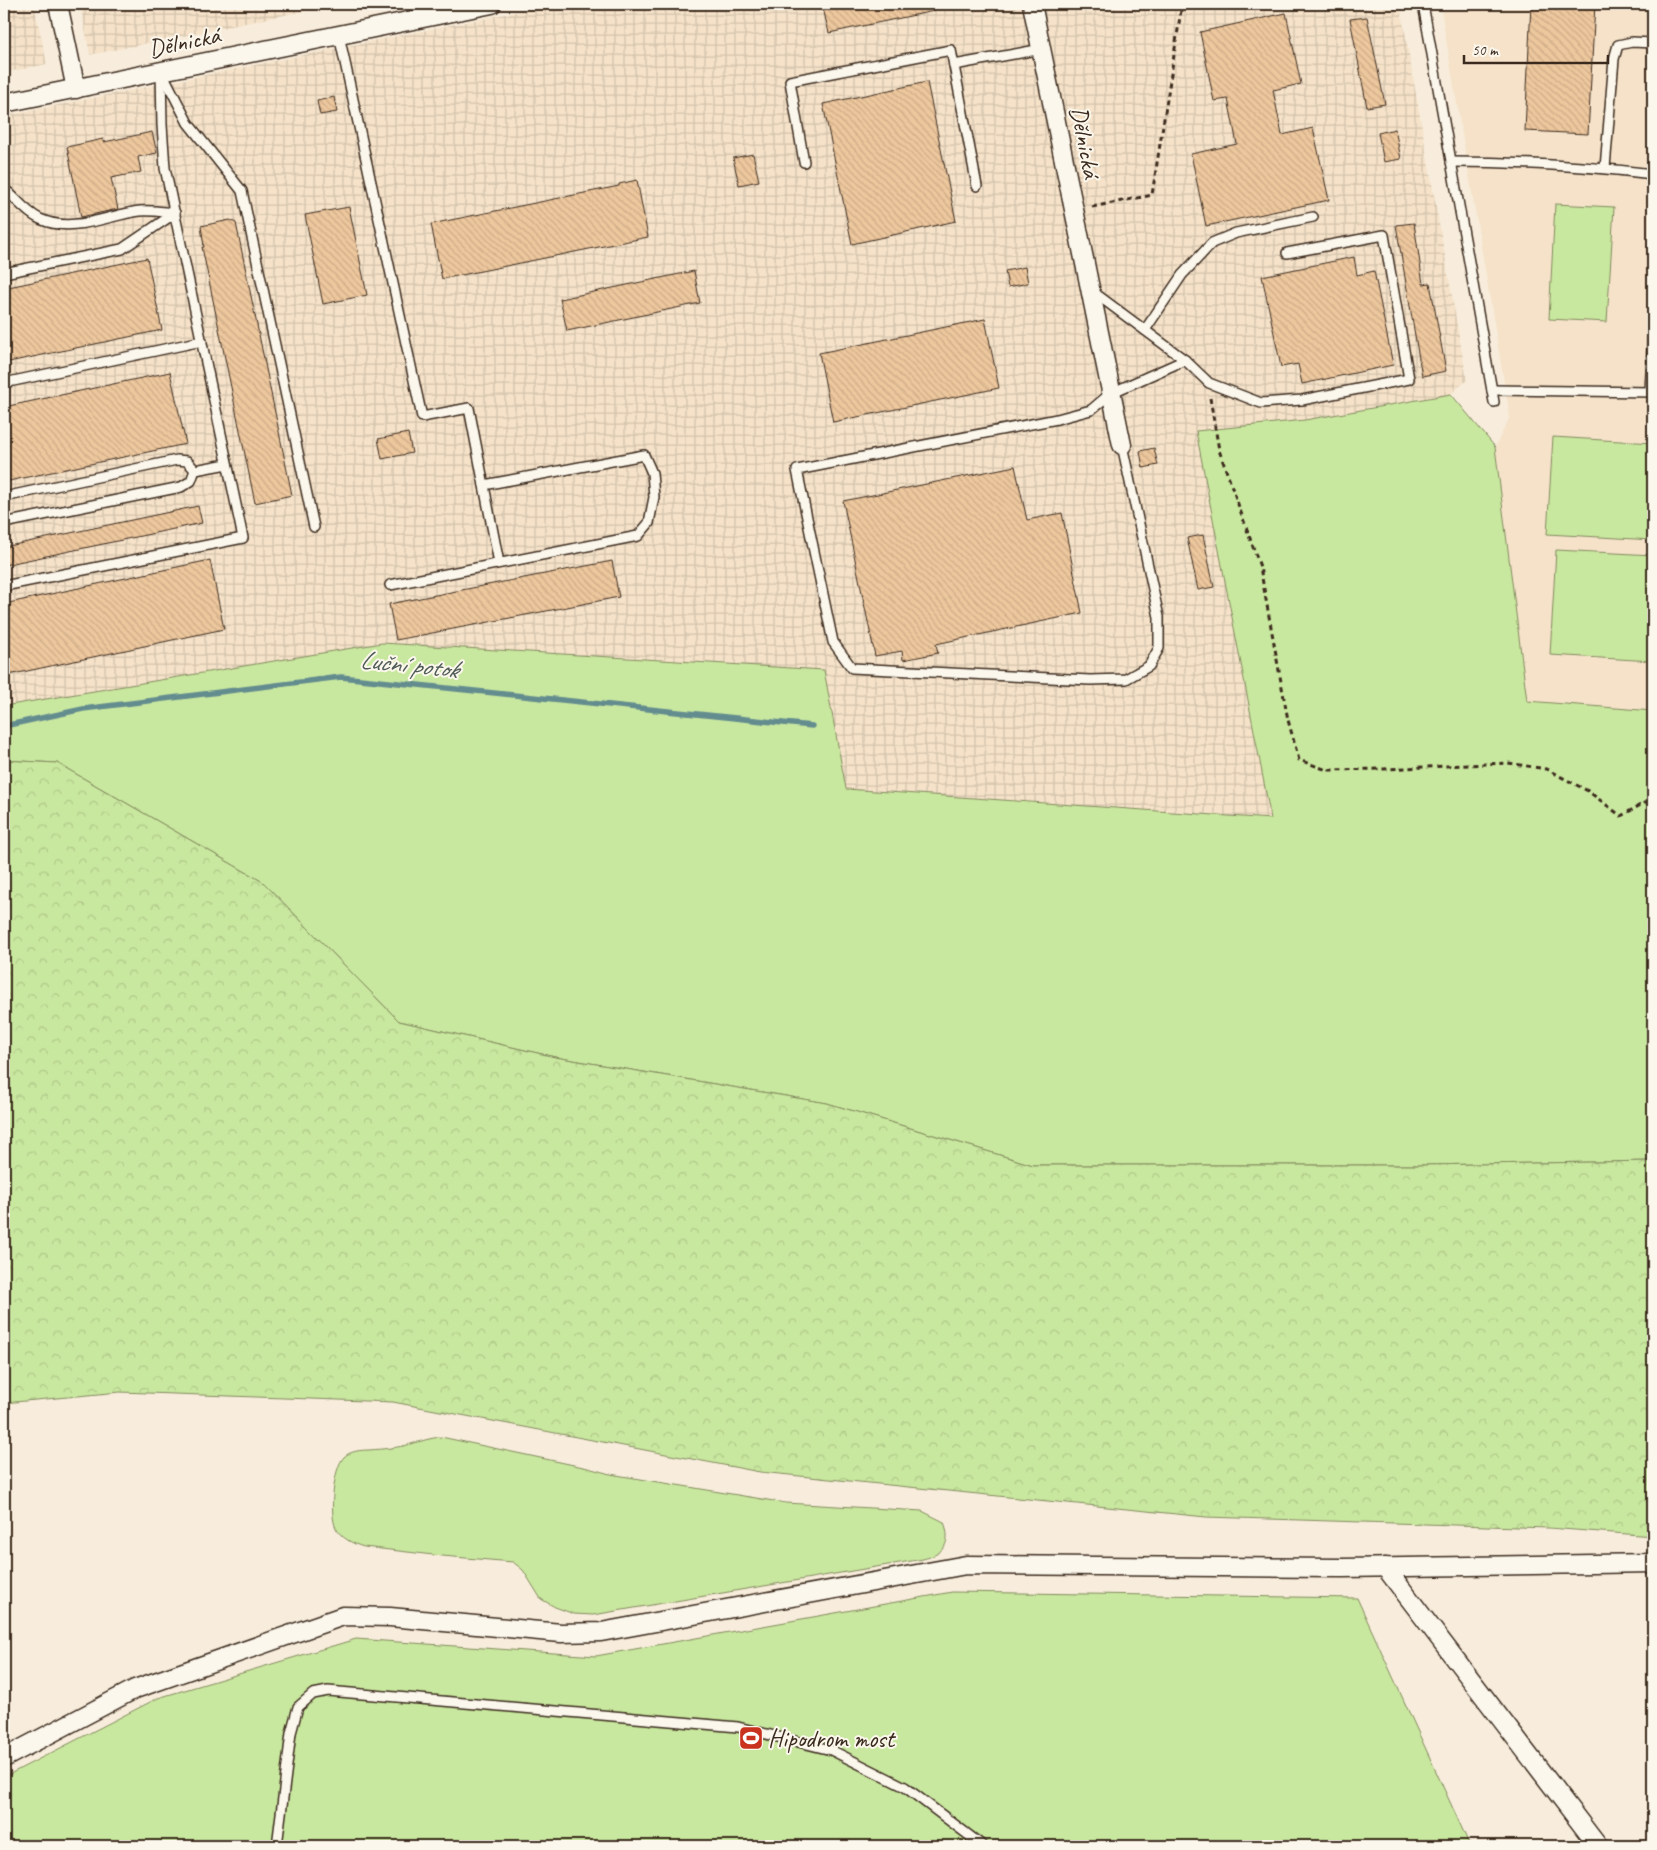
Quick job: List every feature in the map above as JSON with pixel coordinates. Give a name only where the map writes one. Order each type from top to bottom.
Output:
[{"type":"street","points":[[58,4],[76,89]]},
{"type":"street","name":"Dělnická","points":[[4,104],[492,4]]},
{"type":"street","name":"Dělnická","points":[[1032,4],[1122,445]]},
{"type":"street","points":[[4,1758],[135,1689],[343,1616],[390,1618],[561,1633],[601,1632],[966,1565],[1385,1567],[1653,1563]]},
{"type":"street","points":[[1385,1567],[1598,1846]]},
{"type":"lane","points":[[1423,4],[1494,402]]},
{"type":"lane","points":[[339,35],[422,418],[469,408],[499,563]]},
{"type":"lane","points":[[1605,168],[1614,59],[1618,45],[1632,42],[1653,43]]},
{"type":"lane","points":[[954,65],[1042,49]]},
{"type":"lane","points":[[804,162],[790,80],[951,50],[976,186]]},
{"type":"lane","points":[[4,586],[243,538],[165,168],[161,71]]},
{"type":"lane","points":[[161,71],[188,123],[242,191],[314,527]]},
{"type":"lane","points":[[1451,162],[1494,162],[1605,168],[1653,174]]},
{"type":"lane","points":[[4,191],[8,192],[28,212],[41,220],[54,223],[79,225],[141,211],[175,213]]},
{"type":"lane","points":[[4,273],[122,249],[175,213]]},
{"type":"lane","points":[[1145,330],[1182,275],[1212,243],[1236,233],[1313,217]]},
{"type":"lane","points":[[1090,289],[1185,360],[1209,383],[1261,403],[1302,400],[1409,379],[1384,236],[1287,253]]},
{"type":"lane","points":[[1492,390],[1651,392],[1653,329]]},
{"type":"lane","points":[[4,383],[202,341]]},
{"type":"lane","points":[[1122,445],[1159,617],[1159,648],[1149,666],[1126,679],[1090,680],[852,668],[833,642],[797,470],[1057,420],[1091,410],[1111,393],[1185,360]]},
{"type":"lane","points":[[390,585],[638,536],[649,523],[654,497],[652,473],[644,455],[484,485]]},
{"type":"lane","points":[[4,497],[177,460],[187,461],[195,470]]},
{"type":"lane","points":[[195,470],[227,464]]},
{"type":"lane","points":[[4,522],[181,486],[191,481],[195,470]]},
{"type":"lane","points":[[277,1846],[291,1733],[298,1707],[313,1694],[328,1691],[738,1727],[831,1750],[905,1787],[983,1846]]},
{"type":"path","points":[[1074,210],[1152,195],[1182,4]]},
{"type":"path","points":[[1209,383],[1219,450],[1260,567],[1288,720],[1299,760],[1327,770],[1508,763],[1546,769],[1588,791],[1621,816],[1644,803],[1653,802]]},
{"type":"shaded area","points":[[4,4],[34,4],[47,64],[4,73]]},
{"type":"shaded area","points":[[80,4],[338,4],[90,55]]},
{"type":"shaded area","points":[[554,4],[1400,4],[1467,380],[1451,394],[1305,420],[1196,431],[1271,819],[846,789],[823,670],[382,643],[4,706],[4,116]]},
{"type":"shaded area","points":[[1440,4],[1653,4],[1653,711],[1527,702],[1495,447],[1510,417]]},
{"type":"green space","points":[[1555,204],[1614,207],[1607,322],[1549,319]]},
{"type":"green space","points":[[1451,394],[1495,447],[1527,701],[1653,711],[1653,1161],[1423,1165],[1033,1165],[827,1103],[555,1057],[399,1021],[263,882],[57,763],[4,760],[4,706],[382,643],[824,670],[846,789],[1271,819],[1196,431],[1305,420]]},
{"type":"green space","points":[[1553,437],[1653,443],[1653,540],[1547,534]]},
{"type":"green space","points":[[1556,550],[1653,555],[1653,661],[1550,655]]},
{"type":"green space","points":[[4,760],[57,763],[263,882],[399,1021],[555,1057],[827,1103],[1033,1165],[1423,1165],[1653,1161],[1653,1536],[1549,1528],[1206,1517],[760,1472],[393,1402],[120,1392],[4,1403]]},
{"type":"green space","points":[[441,1437],[610,1474],[786,1503],[922,1511],[944,1522],[947,1536],[946,1542],[941,1551],[923,1559],[593,1615],[574,1614],[541,1599],[523,1570],[513,1562],[364,1547],[348,1540],[338,1532],[334,1522],[333,1492],[337,1471],[344,1457],[356,1451],[395,1447]]},
{"type":"green space","name":"Hipodrom most","points":[[952,1592],[1357,1598],[1470,1846],[4,1846],[4,1777],[158,1698],[356,1639],[596,1656]]},
{"type":"building","points":[[822,4],[933,4],[934,11],[829,33]]},
{"type":"building","points":[[1531,4],[1595,4],[1588,134],[1525,131]]},
{"type":"building","points":[[1286,13],[1301,84],[1273,90],[1282,135],[1313,128],[1329,200],[1206,226],[1191,154],[1237,144],[1228,99],[1214,101],[1200,32]]},
{"type":"building","points":[[1367,17],[1385,104],[1367,107],[1350,19]]},
{"type":"building","points":[[927,82],[956,221],[852,244],[823,104]]},
{"type":"building","points":[[334,97],[337,112],[320,115],[317,101]]},
{"type":"building","points":[[1395,129],[1401,159],[1384,162],[1378,133]]},
{"type":"building","points":[[152,132],[157,153],[138,157],[141,172],[111,178],[118,209],[81,217],[67,147],[103,139],[104,142]]},
{"type":"building","points":[[753,154],[759,181],[739,185],[733,158]]},
{"type":"building","points":[[637,180],[648,237],[442,279],[431,224],[619,186],[619,184]]},
{"type":"building","points":[[349,207],[367,295],[323,304],[305,215]]},
{"type":"building","points":[[230,220],[236,223],[292,495],[255,503],[202,247],[204,247],[201,226]]},
{"type":"building","points":[[1414,223],[1423,284],[1430,283],[1446,371],[1422,376],[1396,225]]},
{"type":"building","points":[[1354,257],[1357,275],[1374,271],[1393,365],[1302,384],[1298,364],[1281,367],[1262,276]]},
{"type":"building","points":[[147,258],[162,330],[4,363],[4,288]]},
{"type":"building","points":[[1025,267],[1028,283],[1008,287],[1005,271]]},
{"type":"building","points":[[694,271],[700,303],[567,331],[560,299]]},
{"type":"building","points":[[985,319],[999,388],[833,422],[819,353]]},
{"type":"building","points":[[170,372],[186,444],[4,482],[4,407]]},
{"type":"building","points":[[408,433],[412,453],[382,459],[378,439]]},
{"type":"building","points":[[1154,448],[1158,465],[1143,468],[1140,451]]},
{"type":"building","points":[[1015,466],[1027,520],[1062,513],[1082,613],[936,644],[938,653],[903,660],[902,651],[875,656],[843,501]]},
{"type":"building","points":[[198,506],[202,523],[4,565],[4,547]]},
{"type":"building","points":[[1203,535],[1214,587],[1198,590],[1187,538]]},
{"type":"building","points":[[210,560],[224,629],[4,676],[4,604]]},
{"type":"building","points":[[612,561],[619,597],[396,640],[389,604]]},
{"type":"waterway","name":"Luční potok","points":[[4,726],[83,709],[341,677],[812,726]]},
{"type":"place","name":"Hipodrom most","points":[[751,1738]]}]
